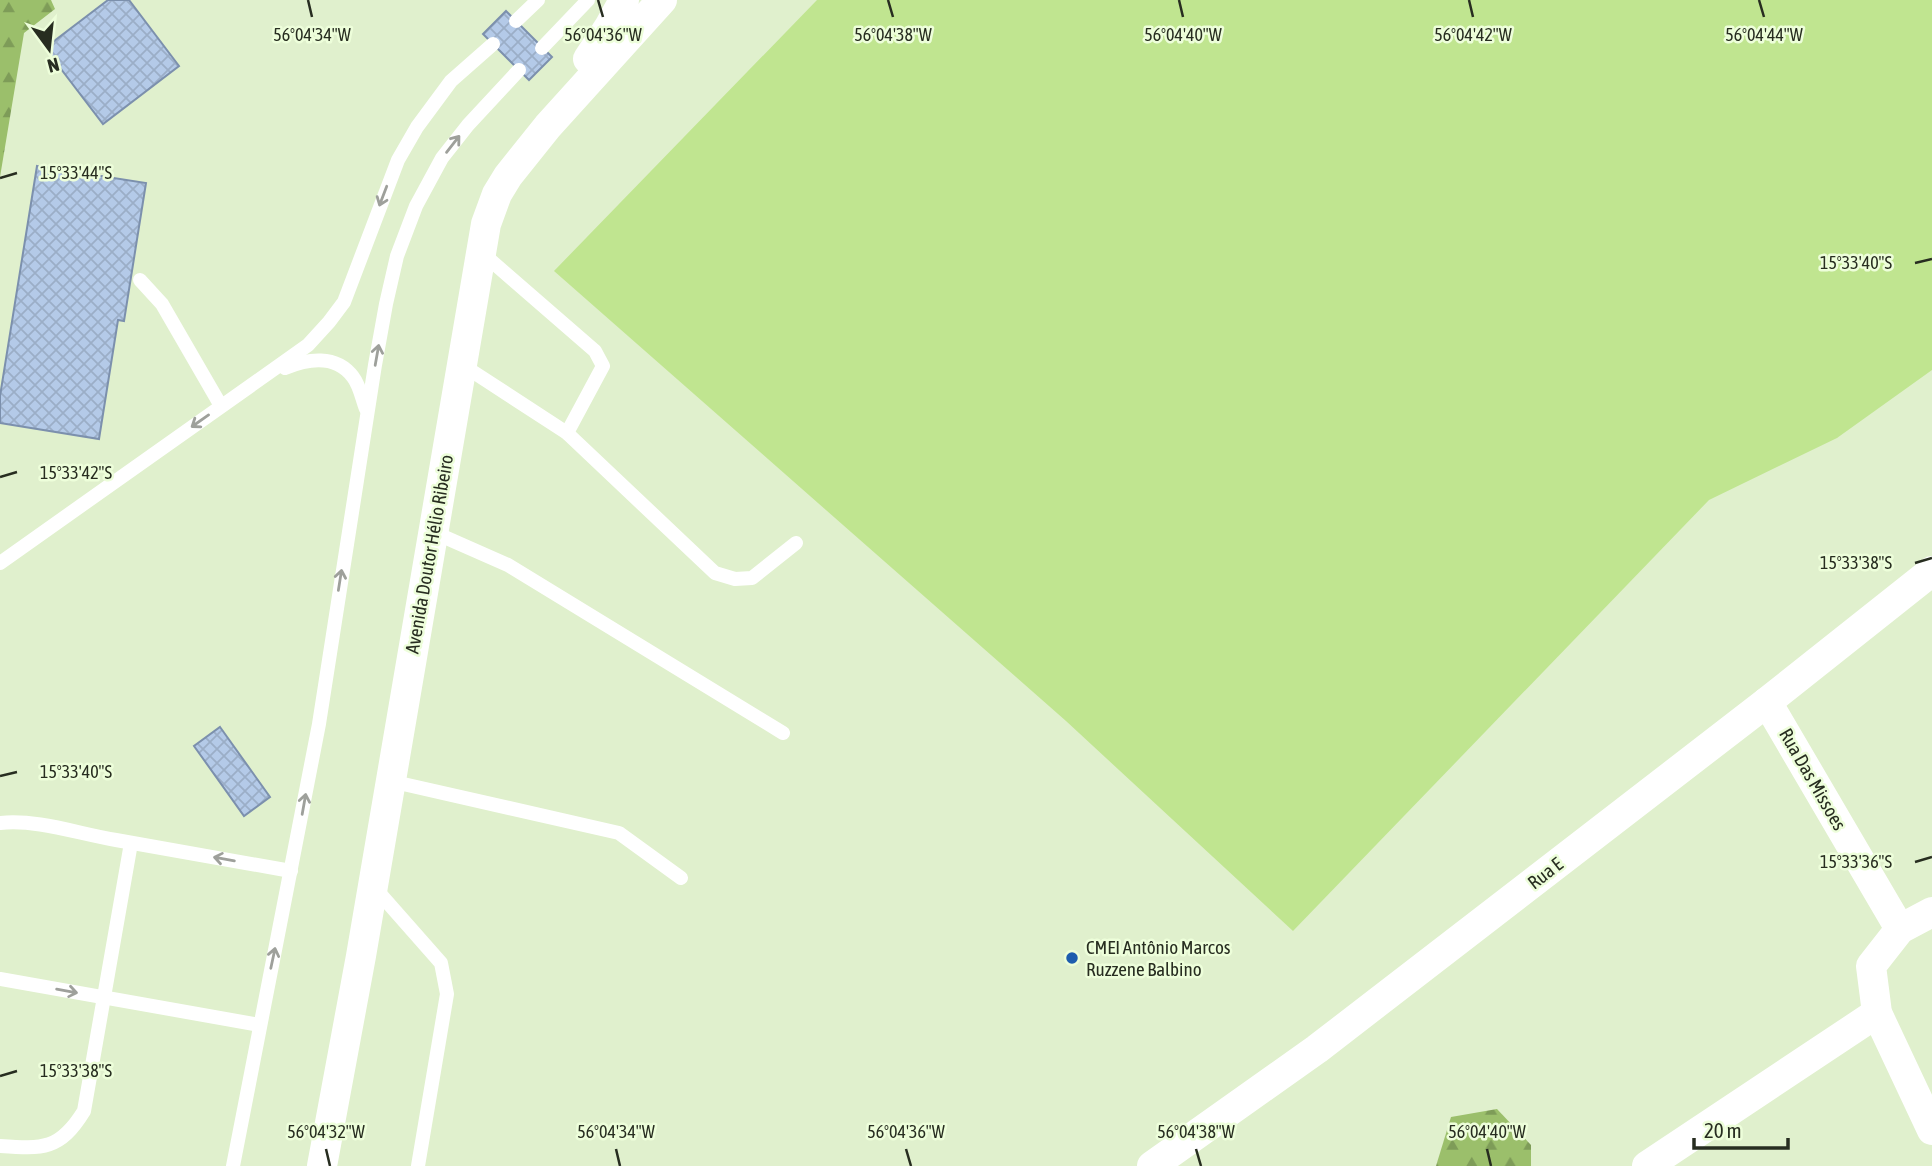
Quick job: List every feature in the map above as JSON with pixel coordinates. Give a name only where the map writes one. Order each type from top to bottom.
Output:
[{"type":"street","points":[[548,126],[624,0]]},
{"type":"street","name":"Avenida Doutor Hélio Ribeiro","points":[[322,1166],[373,886],[486,224],[497,194],[508,176],[548,126],[662,0]]},
{"type":"street","name":"Rua E","points":[[1152,1166],[1317,1049],[1768,702],[1932,571]]},
{"type":"street","name":"Rua Das Missoes","points":[[1768,702],[1900,929]]},
{"type":"street","points":[[1932,912],[1900,929],[1871,966],[1877,1013],[1932,1130]]},
{"type":"street","points":[[1647,1166],[1877,1013]]},
{"type":"lane","points":[[516,21],[538,0]]},
{"type":"lane","points":[[542,48],[588,0]]},
{"type":"lane","points":[[0,563],[308,345],[344,302],[398,159],[451,81],[493,44]]},
{"type":"lane","points":[[233,1166],[319,724],[367,414],[394,268],[416,206],[442,158],[468,125],[519,70]]},
{"type":"lane","points":[[480,251],[595,351],[603,366],[567,433]]},
{"type":"lane","points":[[140,280],[162,304],[221,406]]},
{"type":"lane","points":[[255,382],[303,361],[326,361],[353,377],[367,414]]},
{"type":"lane","points":[[461,364],[567,433],[715,573],[734,579],[752,578],[796,542]]},
{"type":"lane","points":[[433,532],[508,565],[783,733]]},
{"type":"lane","points":[[390,781],[619,833],[681,878]]},
{"type":"lane","points":[[0,823],[43,825],[291,871]]},
{"type":"lane","points":[[0,1146],[37,1147],[53,1143],[66,1136],[84,1111],[131,843]]},
{"type":"lane","points":[[373,886],[441,963],[447,994],[418,1166]]},
{"type":"lane","points":[[0,979],[260,1025]]},
{"type":"green space","points":[[0,0],[51,0],[55,9],[24,33],[0,177]]},
{"type":"green space","points":[[817,0],[1932,0],[1932,370],[1837,438],[1709,500],[1293,931],[1066,721],[554,271]]},
{"type":"green space","points":[[1497,1109],[1531,1145],[1531,1166],[1436,1166],[1451,1117]]},
{"type":"building","points":[[108,0],[129,0],[179,66],[103,124],[45,48]]},
{"type":"building","points":[[506,11],[552,57],[529,80],[483,34]]},
{"type":"building","points":[[37,166],[146,183],[124,321],[118,320],[99,439],[0,423],[0,396]]},
{"type":"building","points":[[220,727],[270,797],[244,816],[194,746]]},
{"type":"place","name":"CMEI Antônio Marcos Ruzzene Balbino","points":[[1072,958]]}]
